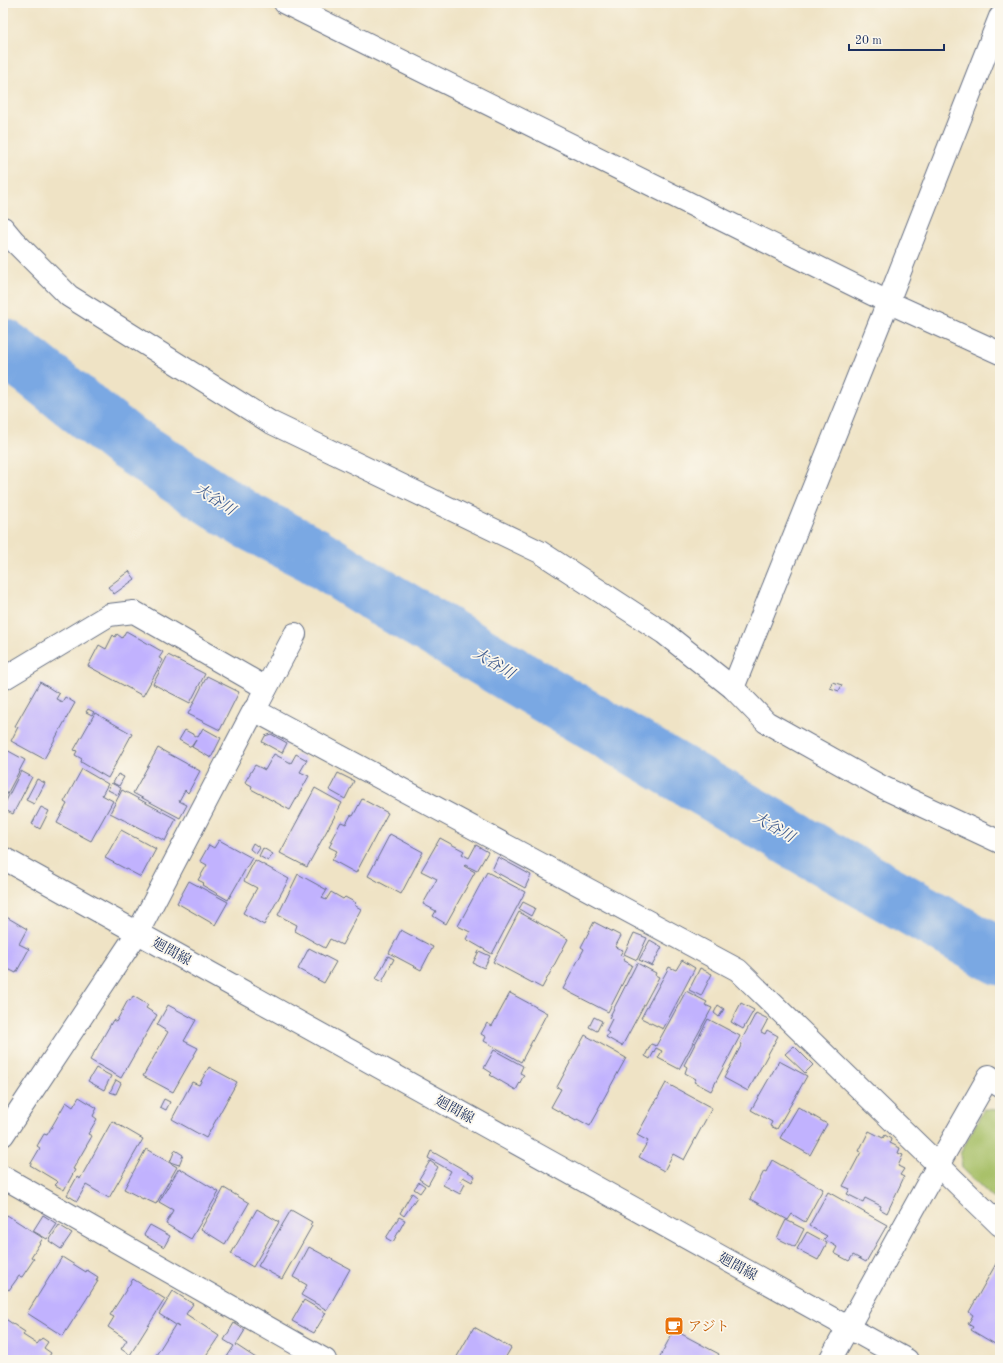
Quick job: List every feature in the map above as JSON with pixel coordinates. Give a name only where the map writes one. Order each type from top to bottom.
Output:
[{"type":"street","points":[[285,3],[888,302],[1000,353]]},
{"type":"street","points":[[733,688],[888,302],[1000,17]]},
{"type":"street","points":[[3,228],[69,296],[270,422],[540,552],[664,633],[733,688],[766,722],[882,787],[1000,842]]},
{"type":"street","points":[[3,679],[110,615],[134,612],[266,688]]},
{"type":"street","points":[[3,1135],[138,932],[295,634]]},
{"type":"street","points":[[254,710],[738,970],[1000,1225]]},
{"type":"street","name":"廻間線","points":[[3,858],[907,1360]]},
{"type":"street","points":[[830,1360],[938,1164],[989,1076],[1000,1086]]},
{"type":"street","points":[[3,1177],[325,1360]]},
{"type":"green space","points":[[984,1109],[1000,1111],[1000,1205],[962,1168],[960,1154]]},
{"type":"building","points":[[129,571],[135,579],[114,594],[108,587]]},
{"type":"building","points":[[126,631],[163,652],[159,658],[163,660],[143,696],[88,666],[99,645],[106,649],[113,635],[115,637],[117,634],[122,638]]},
{"type":"building","points":[[168,655],[205,674],[190,703],[153,684]]},
{"type":"building","points":[[207,676],[239,692],[220,730],[188,714]]},
{"type":"building","points":[[40,682],[59,694],[56,699],[62,702],[65,697],[75,703],[44,759],[11,741],[18,727],[15,726]]},
{"type":"building","points":[[832,682],[842,685],[839,691],[830,688]]},
{"type":"building","points":[[88,709],[94,712],[92,715],[86,712]]},
{"type":"building","points":[[95,713],[132,734],[108,778],[81,762],[82,759],[75,755],[77,751],[74,750]]},
{"type":"building","points":[[203,728],[221,738],[211,758],[192,747],[196,740],[191,747],[179,740],[185,730],[198,737]]},
{"type":"building","points":[[271,734],[287,743],[282,753],[262,742],[265,736]]},
{"type":"building","points":[[3,748],[25,760],[3,802]]},
{"type":"building","points":[[158,748],[200,771],[188,793],[185,790],[179,801],[187,805],[180,818],[133,793]]},
{"type":"building","points":[[274,754],[291,763],[296,754],[307,760],[300,772],[309,776],[290,810],[251,789],[252,786],[245,782],[255,765],[265,770]]},
{"type":"building","points":[[82,769],[108,784],[102,795],[113,801],[91,841],[57,823],[67,804],[64,802]]},
{"type":"building","points":[[21,771],[32,777],[13,814],[3,809],[3,807]]},
{"type":"building","points":[[338,773],[354,781],[345,799],[329,790]]},
{"type":"building","points":[[118,774],[124,777],[119,786],[113,783]]},
{"type":"building","points":[[37,779],[45,783],[34,804],[26,800]]},
{"type":"building","points":[[111,783],[121,788],[118,795],[108,790]]},
{"type":"building","points":[[315,788],[342,803],[307,867],[280,853]]},
{"type":"building","points":[[122,790],[176,819],[165,841],[110,813]]},
{"type":"building","points":[[362,799],[388,813],[356,873],[332,860],[337,851],[329,847],[332,842],[330,842],[341,822],[346,824],[351,815],[353,816]]},
{"type":"building","points":[[41,807],[49,811],[40,829],[32,824]]},
{"type":"building","points":[[121,830],[156,849],[141,877],[105,858]]},
{"type":"building","points":[[390,834],[423,852],[401,894],[368,876]]},
{"type":"building","points":[[440,838],[464,851],[462,854],[469,858],[476,845],[488,852],[477,871],[465,865],[464,866],[475,872],[446,924],[433,916],[436,911],[423,904],[437,879],[421,871]]},
{"type":"building","points":[[219,840],[252,858],[228,900],[202,885],[204,883],[198,880],[207,865],[200,861],[209,845],[214,848]]},
{"type":"building","points":[[253,843],[260,848],[256,854],[250,849]]},
{"type":"building","points":[[263,848],[273,854],[268,861],[259,856]]},
{"type":"building","points":[[498,857],[531,875],[525,888],[492,870]]},
{"type":"building","points":[[255,860],[289,879],[264,925],[243,913],[257,888],[244,881]]},
{"type":"building","points":[[487,872],[525,892],[492,954],[466,939],[470,932],[458,926]]},
{"type":"building","points":[[298,874],[327,890],[322,898],[326,900],[331,892],[343,899],[345,897],[356,903],[354,905],[361,909],[342,945],[330,939],[325,948],[295,931],[297,925],[278,915]]},
{"type":"building","points":[[189,881],[228,902],[215,925],[177,903]]},
{"type":"building","points":[[523,902],[535,908],[531,916],[519,909]]},
{"type":"building","points":[[519,912],[568,939],[542,988],[493,962]]},
{"type":"building","points":[[3,915],[27,929],[19,944],[29,949],[16,973],[6,968],[3,972]]},
{"type":"building","points":[[594,922],[621,936],[615,947],[623,950],[620,955],[625,957],[623,960],[632,965],[608,1012],[563,989],[584,949],[581,947]]},
{"type":"building","points":[[401,930],[433,947],[421,970],[389,953]]},
{"type":"building","points":[[634,933],[647,938],[637,960],[624,954]]},
{"type":"building","points":[[650,940],[662,947],[652,966],[639,960]]},
{"type":"building","points":[[309,948],[336,962],[324,983],[298,969]]},
{"type":"building","points":[[479,951],[490,956],[484,968],[473,963]]},
{"type":"building","points":[[388,956],[394,959],[382,982],[376,979]]},
{"type":"building","points":[[682,960],[695,968],[663,1029],[641,1018],[669,967],[676,970]]},
{"type":"building","points":[[637,963],[656,973],[655,975],[659,977],[622,1046],[606,1037],[609,1033],[606,1031],[612,1019],[609,1018]]},
{"type":"building","points":[[700,968],[712,974],[701,996],[689,990]]},
{"type":"building","points":[[686,991],[707,1002],[705,1005],[712,1008],[679,1069],[658,1058],[662,1051],[656,1048],[650,1059],[645,1056],[651,1044],[656,1046]]},
{"type":"building","points":[[510,993],[547,1013],[521,1062],[484,1041],[486,1037],[481,1034],[487,1023],[492,1026]]},
{"type":"building","points":[[133,996],[148,1005],[146,1008],[157,1015],[121,1078],[90,1060],[113,1020],[116,1022],[128,1000],[130,1001]]},
{"type":"building","points":[[741,1003],[754,1010],[743,1029],[731,1022]]},
{"type":"building","points":[[168,1005],[196,1020],[184,1041],[198,1048],[173,1092],[143,1076],[168,1032],[157,1025]]},
{"type":"building","points":[[718,1005],[724,1009],[719,1017],[714,1013]]},
{"type":"building","points":[[756,1013],[768,1019],[761,1032],[765,1034],[767,1030],[778,1036],[748,1091],[724,1078]]},
{"type":"building","points":[[594,1017],[602,1021],[597,1031],[589,1027]]},
{"type":"building","points":[[708,1019],[740,1036],[711,1091],[694,1082],[696,1079],[685,1073],[687,1067],[684,1065]]},
{"type":"building","points":[[585,1035],[626,1058],[590,1126],[577,1119],[576,1121],[551,1107],[561,1089],[557,1087]]},
{"type":"building","points":[[794,1046],[813,1065],[805,1073],[785,1054]]},
{"type":"building","points":[[494,1050],[523,1066],[520,1073],[524,1075],[516,1090],[490,1075],[492,1073],[484,1068]]},
{"type":"building","points":[[779,1061],[807,1076],[777,1129],[770,1126],[772,1122],[751,1110]]},
{"type":"building","points":[[209,1067],[237,1082],[206,1138],[172,1119],[192,1082],[199,1085]]},
{"type":"building","points":[[96,1068],[111,1076],[104,1090],[88,1081]]},
{"type":"building","points":[[3,1075],[8,1079],[3,1087]]},
{"type":"building","points":[[116,1080],[121,1083],[116,1094],[110,1092]]},
{"type":"building","points":[[666,1083],[712,1108],[684,1160],[673,1154],[664,1171],[639,1157],[648,1141],[637,1135]]},
{"type":"building","points":[[79,1097],[97,1108],[93,1116],[97,1119],[88,1134],[92,1136],[73,1169],[75,1170],[64,1190],[55,1185],[58,1182],[30,1165],[40,1148],[37,1146],[44,1134],[47,1135],[66,1102],[73,1107]]},
{"type":"building","points":[[164,1099],[170,1102],[166,1110],[160,1107]]},
{"type":"building","points":[[798,1107],[827,1124],[810,1155],[780,1138]]},
{"type":"building","points":[[112,1121],[143,1139],[109,1198],[86,1185],[77,1201],[67,1195],[77,1177],[80,1179]]},
{"type":"building","points":[[869,1131],[883,1138],[885,1135],[891,1139],[890,1143],[900,1148],[898,1153],[903,1155],[898,1166],[904,1169],[900,1175],[904,1177],[887,1213],[880,1209],[881,1206],[865,1198],[863,1202],[847,1194],[850,1189],[843,1186],[861,1152],[859,1151]]},
{"type":"building","points":[[146,1149],[177,1167],[156,1204],[124,1189]]},
{"type":"building","points":[[175,1150],[183,1155],[179,1165],[170,1162]]},
{"type":"building","points":[[431,1151],[475,1176],[472,1182],[463,1177],[460,1182],[465,1184],[460,1194],[443,1185],[451,1171],[428,1158]]},
{"type":"building","points":[[772,1160],[823,1189],[805,1222],[792,1214],[788,1220],[750,1199],[764,1171],[766,1172]]},
{"type":"building","points":[[430,1161],[438,1167],[428,1185],[419,1179]]},
{"type":"building","points":[[179,1168],[219,1192],[191,1239],[166,1224],[173,1210],[159,1202]]},
{"type":"building","points":[[419,1182],[425,1186],[420,1193],[414,1189]]},
{"type":"building","points":[[224,1188],[249,1203],[225,1244],[201,1229]]},
{"type":"building","points":[[828,1192],[887,1225],[866,1262],[853,1255],[849,1261],[834,1253],[837,1247],[824,1239],[827,1236],[809,1226]]},
{"type":"building","points":[[412,1193],[417,1197],[404,1216],[400,1213]]},
{"type":"building","points":[[257,1209],[279,1222],[253,1267],[231,1254]]},
{"type":"building","points":[[291,1210],[312,1222],[310,1225],[312,1226],[282,1279],[258,1266]]},
{"type":"building","points":[[7,1215],[43,1238],[31,1257],[34,1259],[22,1277],[19,1276],[9,1290],[3,1286],[3,1220]]},
{"type":"building","points":[[43,1215],[57,1224],[47,1239],[33,1231]]},
{"type":"building","points":[[399,1217],[405,1220],[393,1242],[386,1238]]},
{"type":"building","points":[[786,1220],[804,1229],[795,1247],[777,1238]]},
{"type":"building","points":[[59,1225],[72,1233],[61,1249],[49,1241]]},
{"type":"building","points":[[150,1225],[170,1236],[164,1247],[144,1235]]},
{"type":"building","points":[[807,1232],[827,1243],[818,1260],[797,1249]]},
{"type":"building","points":[[309,1247],[350,1269],[327,1310],[301,1295],[307,1285],[293,1277]]},
{"type":"building","points":[[62,1257],[86,1272],[87,1270],[98,1277],[96,1281],[98,1281],[63,1336],[27,1313]]},
{"type":"building","points":[[1000,1259],[1000,1347],[971,1330],[973,1327],[968,1324],[973,1315],[969,1312]]},
{"type":"building","points":[[133,1279],[165,1299],[130,1355],[121,1349],[127,1340],[108,1327],[114,1317],[110,1315]]},
{"type":"building","points":[[173,1291],[193,1304],[186,1314],[219,1336],[203,1360],[153,1360],[175,1325],[179,1327],[159,1314]]},
{"type":"building","points":[[304,1300],[326,1313],[314,1333],[292,1321]]},
{"type":"building","points":[[4,1318],[25,1332],[23,1335],[37,1344],[42,1338],[48,1342],[44,1348],[51,1353],[47,1360],[3,1360]]},
{"type":"building","points":[[234,1323],[245,1330],[236,1345],[259,1360],[225,1360],[234,1346],[224,1340]]},
{"type":"building","points":[[474,1327],[511,1348],[504,1360],[455,1360]]},
{"type":"building","points":[[674,1330],[719,1354],[716,1360],[658,1360]]},
{"type":"waterway","name":"大谷川","points":[[3,347],[31,367],[122,439],[246,520],[314,555],[366,588],[616,736],[823,857],[1000,957]]},
{"type":"place","name":"アジト","points":[[674,1326]]}]
